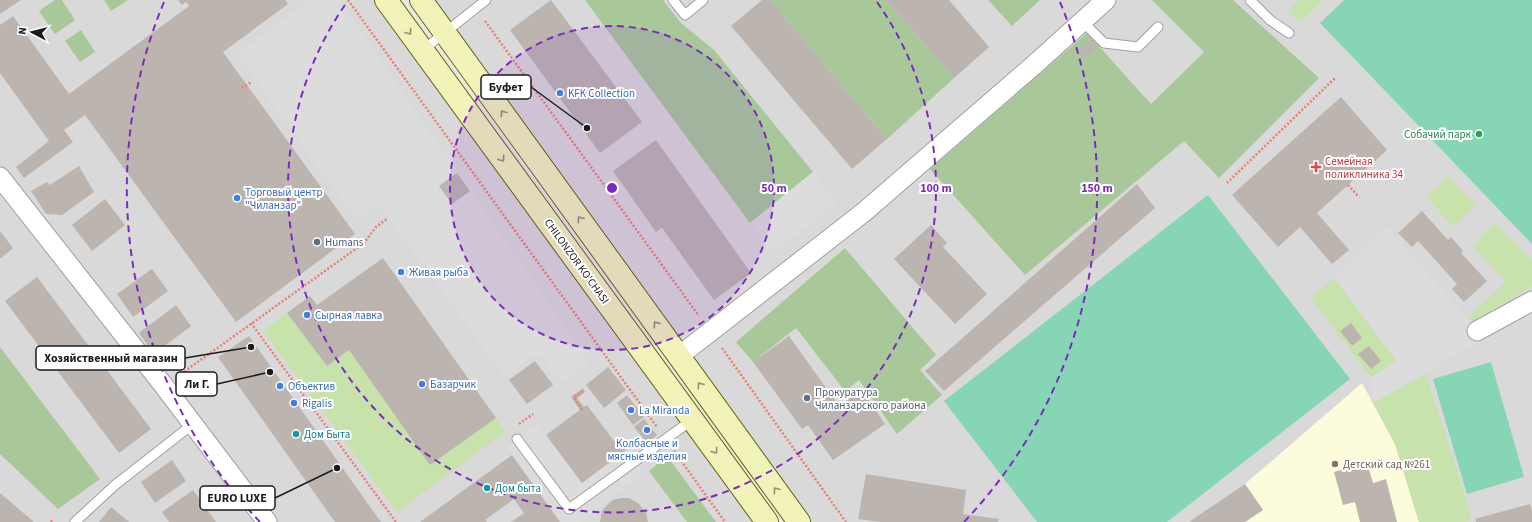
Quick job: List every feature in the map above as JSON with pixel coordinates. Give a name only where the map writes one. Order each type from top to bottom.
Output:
[{"type":"main road","name":"CHILONZOR KO'CHASI","points":[[386,0],[762,518]]},
{"type":"main road","points":[[422,0],[799,522]]},
{"type":"main road","points":[[657,372],[678,356]]},
{"type":"street","points":[[678,356],[864,212],[1106,0]]},
{"type":"street","points":[[0,177],[164,386],[267,522]]},
{"type":"street","points":[[1477,331],[1532,301]]},
{"type":"lane","points":[[423,50],[486,0]]},
{"type":"lane","points":[[673,0],[685,15],[703,0]]},
{"type":"lane","points":[[1250,0],[1270,20],[1289,33]]},
{"type":"lane","points":[[1082,21],[1104,43],[1138,47],[1158,27]]},
{"type":"lane","points":[[517,439],[569,509],[692,420]]},
{"type":"lane","points":[[75,522],[115,485],[193,424]]},
{"type":"path","points":[[348,0],[589,334]]},
{"type":"path","points":[[476,9],[710,331],[846,522]]},
{"type":"path","points":[[1227,183],[1336,77]]},
{"type":"path","points":[[242,88],[251,82]]},
{"type":"path","points":[[1348,185],[1359,197]]},
{"type":"path","points":[[164,386],[364,243],[376,227],[388,218]]},
{"type":"path","points":[[251,323],[396,522]]},
{"type":"path","points":[[582,410],[574,397],[584,391]]},
{"type":"path","points":[[519,424],[533,414]]},
{"type":"shaded area","points":[[0,0],[386,0],[767,522],[0,522]]},
{"type":"shaded area","name":"Торговый центр \"Чиланзар\"","points":[[310,0],[339,0],[590,363],[561,383],[539,353],[505,377],[378,204],[356,220],[237,54]]},
{"type":"shaded area","points":[[421,0],[1532,0],[1532,522],[799,522]]},
{"type":"shaded area","points":[[813,172],[837,202],[774,253],[750,223]]},
{"type":"shaded area","points":[[1387,227],[1473,325],[1483,339],[1373,403],[1371,378],[1396,360],[1334,278]]},
{"type":"shaded area","name":"Детский сад №261","points":[[1362,383],[1395,444],[1419,522],[1245,522],[1263,510],[1245,484]]},
{"type":"shaded area","points":[[538,423],[582,483],[626,450],[644,472],[581,522],[560,522],[506,446]]},
{"type":"green space","points":[[55,0],[62,0],[75,20],[55,34],[39,11]]},
{"type":"green space","points":[[104,0],[128,0],[111,11]]},
{"type":"green space","points":[[585,0],[663,0],[681,23],[714,50],[813,172],[750,223]]},
{"type":"green space","points":[[770,0],[886,0],[954,78],[887,139]]},
{"type":"green space","points":[[988,0],[1040,0],[1012,26]]},
{"type":"green space","points":[[1152,0],[1233,0],[1319,78],[1219,178],[1184,141],[1025,275],[930,169],[1087,33],[1151,104],[1204,52]]},
{"type":"green space","points":[[1299,0],[1323,0],[1299,22],[1288,11]]},
{"type":"green space","name":"Собачий парк","points":[[1344,0],[1532,0],[1532,244],[1320,23]]},
{"type":"green space","points":[[81,30],[95,52],[80,62],[65,41]]},
{"type":"green space","points":[[1448,176],[1476,205],[1454,227],[1426,197]]},
{"type":"green space","points":[[1208,195],[1350,379],[1167,522],[1037,522],[944,401]]},
{"type":"green space","points":[[1495,223],[1532,260],[1532,286],[1473,322],[1468,317],[1506,282],[1473,246]]},
{"type":"green space","points":[[845,248],[936,355],[920,370],[942,395],[897,434],[859,380],[845,391],[796,328],[753,362],[736,342]]},
{"type":"green space","points":[[1334,278],[1396,360],[1372,379],[1311,298]]},
{"type":"green space","points":[[287,313],[327,366],[349,350],[430,464],[496,418],[505,432],[397,512],[263,331]]},
{"type":"green space","points":[[0,347],[100,479],[58,509],[0,454]]},
{"type":"green space","points":[[1491,362],[1524,477],[1467,494],[1433,379]]},
{"type":"green space","points":[[1426,374],[1472,519],[1464,522],[1419,522],[1395,444],[1373,403]]},
{"type":"green space","points":[[667,456],[716,522],[687,522],[649,471]]},
{"type":"building","points":[[0,0],[21,0],[0,14]]},
{"type":"building","name":"Торговый центр \"Чиланзар\"","points":[[178,0],[285,0],[288,4],[223,52],[355,234],[236,322],[85,115],[64,130],[73,142],[24,178],[16,167],[49,141],[0,73],[0,25],[13,16],[69,94],[189,6],[186,2],[182,5]]},
{"type":"building","points":[[551,0],[642,122],[600,153],[510,30]]},
{"type":"building","points":[[762,0],[770,0],[887,139],[852,169],[731,26]]},
{"type":"building","points":[[886,0],[949,0],[989,47],[954,78]]},
{"type":"building","points":[[1092,39],[1098,46],[1085,58],[1078,51]]},
{"type":"building","name":"Семейная поликлиника 34","points":[[1341,97],[1387,150],[1317,213],[1349,250],[1332,264],[1300,227],[1278,247],[1232,195]]},
{"type":"building","points":[[656,140],[751,273],[714,300],[662,228],[656,232],[613,171]]},
{"type":"building","points":[[79,166],[94,192],[62,215],[46,214],[31,191],[47,182],[50,185]]},
{"type":"building","points":[[457,173],[470,191],[452,204],[439,186]]},
{"type":"building","points":[[1137,184],[1155,208],[944,391],[925,371]]},
{"type":"building","points":[[105,199],[125,225],[92,251],[72,225]]},
{"type":"building","points":[[1422,211],[1448,240],[1451,237],[1463,251],[1461,253],[1487,281],[1464,302],[1452,289],[1457,284],[1418,241],[1412,247],[1398,233]]},
{"type":"building","points":[[931,225],[947,243],[943,247],[987,294],[955,324],[894,259]]},
{"type":"building","points":[[0,231],[13,248],[0,259]]},
{"type":"building","name":"Базарчик","points":[[383,258],[496,418],[430,465],[349,350],[327,366],[287,313],[310,296],[317,305]]},
{"type":"building","points":[[152,269],[168,291],[133,317],[117,294]]},
{"type":"building","points":[[37,277],[151,429],[119,453],[5,301]]},
{"type":"building","points":[[176,305],[191,326],[154,354],[139,333]]},
{"type":"building","points":[[1351,323],[1362,338],[1352,346],[1340,331]]},
{"type":"building","name":"Дом Быта","points":[[249,336],[381,522],[335,522],[218,357]]},
{"type":"building","name":"Прокуратура Чиланзарского района","points":[[789,336],[839,406],[862,390],[885,424],[833,460],[808,425],[802,429],[753,362]]},
{"type":"building","points":[[1369,346],[1381,361],[1371,369],[1358,354]]},
{"type":"building","points":[[535,361],[553,385],[527,404],[509,380]]},
{"type":"building","points":[[608,367],[626,390],[604,408],[586,385]]},
{"type":"building","points":[[583,388],[585,392],[577,398],[584,407],[587,405],[617,445],[621,442],[626,450],[582,483],[546,435],[580,410],[571,397]]},
{"type":"building","points":[[627,395],[644,417],[633,425],[617,403]]},
{"type":"building","points":[[644,419],[657,435],[647,443],[634,427]]},
{"type":"building","points":[[512,455],[560,522],[511,522],[524,513],[514,499],[485,520],[487,522],[420,522]]},
{"type":"building","points":[[172,460],[186,481],[155,503],[141,482]]},
{"type":"building","points":[[1367,463],[1373,483],[1386,479],[1397,522],[1360,522],[1355,502],[1343,505],[1334,472]]},
{"type":"building","points":[[866,474],[966,490],[963,514],[999,519],[998,522],[880,522],[858,519]]},
{"type":"building","points":[[1245,484],[1263,510],[1245,522],[1189,522]]},
{"type":"building","points":[[193,490],[216,522],[169,522],[162,512]]},
{"type":"building","points":[[0,493],[34,522],[0,522]]},
{"type":"building","points":[[629,498],[639,504],[646,513],[648,522],[600,522],[602,511],[607,505],[613,500]]},
{"type":"building","points":[[1530,504],[1532,510],[1532,522],[1476,522],[1475,519]]},
{"type":"building","points":[[111,507],[129,522],[99,522]]},
{"type":"place","name":"KFK Collection","points":[[560,93]]},
{"type":"place","name":"Буфет","points":[[587,128]]},
{"type":"place","name":"Собачий парк","points":[[1479,134]]},
{"type":"place","name":"Семейная поликлиника 34","points":[[1316,167]]},
{"type":"place","name":"Торговый центр \"Чиланзар\"","points":[[237,198]]},
{"type":"place","name":"Humans","points":[[317,242]]},
{"type":"place","name":"Живая рыба","points":[[401,272]]},
{"type":"place","name":"Сырная лавка","points":[[307,315]]},
{"type":"place","name":"Хозяйственный магазин","points":[[251,347]]},
{"type":"place","name":"Ли Г.","points":[[270,372]]},
{"type":"place","name":"Базарчик","points":[[422,384]]},
{"type":"place","name":"Объектив","points":[[280,386]]},
{"type":"place","name":"Прокуратура Чиланзарского района","points":[[807,398]]},
{"type":"place","name":"Rigalis","points":[[294,403]]},
{"type":"place","name":"La Miranda","points":[[631,410]]},
{"type":"place","name":"Колбасные и мясные изделия","points":[[647,430]]},
{"type":"place","name":"Дом Быта","points":[[296,434]]},
{"type":"place","name":"Детский сад №261","points":[[1335,464]]},
{"type":"place","name":"EURO LUXE","points":[[337,468]]},
{"type":"place","name":"Дом быта","points":[[487,488]]}]
